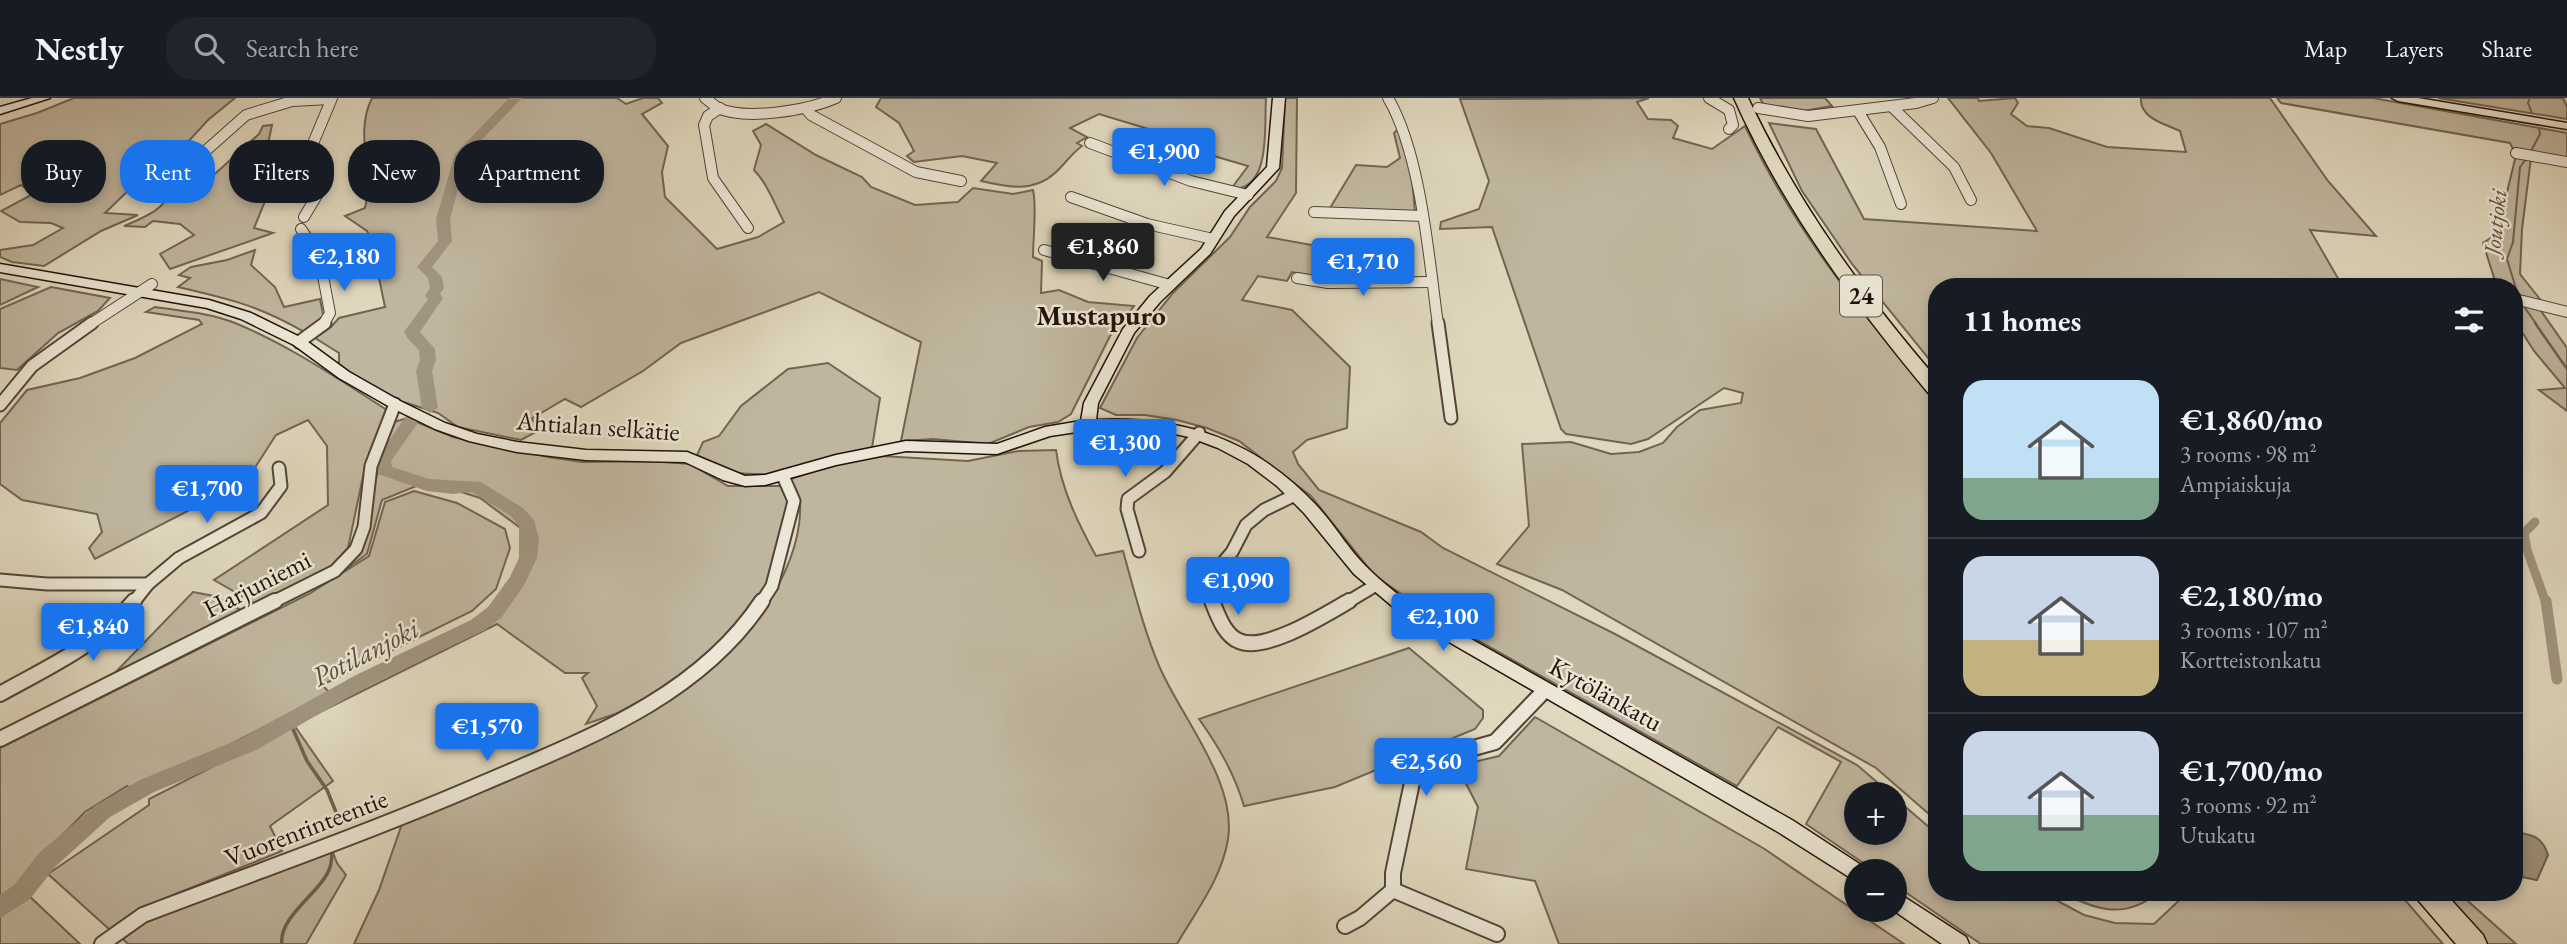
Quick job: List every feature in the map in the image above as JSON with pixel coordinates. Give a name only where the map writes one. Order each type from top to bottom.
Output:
[{"type":"highway","name":"24","points":[[1734,101],[1844,273],[1928,380]]},
{"type":"highway","name":"24","points":[[1754,103],[1793,196]]},
{"type":"highway","points":[[2420,901],[2457,944]]},
{"type":"highway","points":[[2435,901],[2473,944]]},
{"type":"street","points":[[0,111],[44,98]]},
{"type":"street","points":[[705,98],[720,108],[748,111],[806,109],[836,98]]},
{"type":"street","points":[[1088,425],[1091,403],[1128,332],[1170,285],[1206,251],[1229,214],[1273,168],[1279,98]]},
{"type":"street","points":[[1388,98],[1401,120],[1423,216],[1451,418]]},
{"type":"street","points":[[1709,98],[1734,101],[1733,125],[1730,128]]},
{"type":"street","points":[[1876,98],[1954,167],[1971,200]]},
{"type":"street","points":[[1754,103],[1801,116],[1888,107],[1933,98]]},
{"type":"street","points":[[2398,98],[2567,126]]},
{"type":"street","points":[[215,143],[246,115],[292,101],[332,99],[316,132],[313,156],[320,192],[316,204],[304,217]]},
{"type":"street","points":[[720,108],[708,116],[704,125],[713,178],[748,228]]},
{"type":"street","points":[[806,109],[811,115],[916,172],[961,181]]},
{"type":"street","points":[[1858,111],[1880,148],[1900,204]]},
{"type":"street","points":[[1090,143],[1191,181],[1248,195]]},
{"type":"street","points":[[2516,153],[2567,162]]},
{"type":"street","points":[[1071,197],[1147,224],[1213,239]]},
{"type":"street","points":[[1314,212],[1423,216]]},
{"type":"street","points":[[299,342],[327,322],[330,313],[319,255],[301,229]]},
{"type":"street","points":[[1044,250],[1170,285]]},
{"type":"street","name":"Ahtialan selkätie","points":[[0,268],[209,304],[234,312],[299,342],[344,375],[440,426],[474,438],[517,447],[586,455],[687,457],[745,481],[783,476],[836,460],[906,446],[997,449],[1019,444],[1049,430]]},
{"type":"street","points":[[1297,278],[1328,283],[1432,282]]},
{"type":"street","points":[[0,405],[32,366],[69,338],[152,284]]},
{"type":"street","points":[[2523,301],[2567,312]]},
{"type":"street","name":"Harjuniemi","points":[[0,739],[335,571],[356,549],[364,527],[371,466],[395,404]]},
{"type":"street","name":"Kytölänkatu","points":[[1049,430],[1088,425],[1144,423],[1217,439],[1248,457],[1295,495],[1355,565],[1410,612],[1785,826],[1844,865]]},
{"type":"street","points":[[1139,551],[1127,509],[1128,499],[1165,472],[1199,433]]},
{"type":"street","points":[[0,694],[92,643],[116,623],[148,584],[179,558],[261,513],[281,486],[279,468]]},
{"type":"street","name":"Vuorenrinteentie","points":[[102,944],[143,915],[426,808],[577,743],[660,699],[694,674],[744,628],[772,586],[794,502],[783,476]]},
{"type":"street","points":[[1295,495],[1254,517],[1246,525],[1232,552],[1210,574],[1208,589],[1225,629],[1234,639],[1245,644],[1263,641],[1310,623],[1376,585]]},
{"type":"street","points":[[0,580],[47,584],[148,584]]},
{"type":"street","points":[[1345,926],[1360,918],[1393,890],[1393,873],[1414,773],[1422,762],[1472,752],[1494,742],[1545,690]]},
{"type":"street","points":[[1393,890],[1497,934]]},
{"type":"street","points":[[1907,908],[1959,944]]},
{"type":"shaded area","points":[[74,98],[235,98],[208,120],[190,140],[120,140],[120,199],[105,213],[138,215],[101,231],[44,266],[12,262],[0,257],[0,250],[33,245],[63,228],[51,223],[20,222],[1,211],[21,200],[21,203],[106,203],[106,140],[21,140],[21,185],[0,195],[0,124]]},
{"type":"shaded area","points":[[372,98],[617,98],[626,104],[643,98],[658,98],[662,103],[642,114],[668,146],[662,172],[665,197],[717,249],[758,237],[784,222],[767,188],[754,170],[761,145],[753,131],[766,124],[816,155],[862,177],[871,187],[915,205],[958,202],[973,188],[1013,194],[1033,190],[1033,257],[1042,261],[1041,293],[1059,290],[1088,302],[1134,306],[1110,336],[1071,414],[1058,422],[1029,427],[988,444],[933,439],[901,441],[921,342],[819,292],[681,343],[643,371],[581,407],[565,399],[531,419],[543,428],[521,440],[458,427],[438,413],[394,399],[339,366],[339,353],[315,338],[339,318],[385,307],[371,239],[367,231],[345,216],[365,208],[366,203],[440,203],[440,140],[364,140],[367,111]]},
{"type":"shaded area","points":[[881,98],[1266,98],[1265,139],[1260,168],[1253,179],[1244,187],[1231,189],[1248,166],[1190,149],[1155,131],[1099,114],[1070,128],[1087,137],[1077,143],[1082,146],[1047,179],[1029,186],[1000,185],[981,181],[997,163],[962,156],[914,162],[907,156],[914,151],[899,123],[876,107]]},
{"type":"shaded area","points":[[1285,98],[1297,98],[1296,193],[1267,237],[1334,249],[1326,278],[1292,272],[1287,281],[1258,276],[1242,300],[1292,310],[1350,367],[1347,428],[1307,440],[1293,452],[1298,464],[1319,490],[1421,532],[1443,548],[1615,634],[1857,765],[1877,782],[1844,782],[1844,845],[1907,845],[1907,808],[1928,826],[1928,901],[2058,901],[2084,915],[2115,923],[2154,924],[2178,901],[2406,901],[2443,944],[1981,944],[1907,893],[1907,859],[1857,859],[1806,824],[1841,762],[1778,727],[1737,786],[1431,614],[1375,576],[1311,496],[1239,441],[1177,420],[1145,415],[1116,415],[1100,408],[1137,338],[1173,293],[1230,237],[1250,207],[1276,181],[1282,168]]},
{"type":"shaded area","points":[[1649,98],[1637,102],[1648,119],[1671,120],[1678,126],[1673,138],[1712,149],[1745,126],[1785,200],[1831,270],[1928,390],[1928,813],[1907,795],[1907,782],[1892,782],[1876,768],[1562,590],[1497,564],[1529,526],[1522,444],[1571,442],[1611,454],[1639,452],[1663,443],[1677,427],[1700,410],[1741,403],[1743,393],[1724,388],[1648,439],[1631,444],[1566,434],[1561,429],[1492,227],[1440,229],[1441,222],[1479,209],[1489,181],[1460,99]]},
{"type":"shaded area","points":[[1760,98],[1825,98],[1832,106],[1803,111],[1764,106]]},
{"type":"shaded area","points":[[1948,98],[1978,98],[1979,101],[2015,98],[2018,103],[2011,114],[2027,126],[2049,128],[2107,147],[2186,152],[2180,131],[2161,123],[2144,111],[2141,98],[2270,98],[2328,181],[2376,236],[2310,230],[2338,278],[1928,278],[1928,358],[1852,264],[1802,191],[1769,123],[1816,129],[1864,219],[2037,231],[1991,153]]},
{"type":"shaded area","points":[[2277,98],[2373,98],[2567,133],[2567,160],[2514,151],[2510,143],[2281,103]]},
{"type":"shaded area","points":[[2438,98],[2563,98],[2567,107],[2567,119]]},
{"type":"shaded area","points":[[272,125],[269,140],[252,140],[259,134],[263,126]]},
{"type":"shaded area","points":[[1401,130],[1412,179],[1415,212],[1330,208],[1356,165],[1387,167],[1400,158],[1394,133]]},
{"type":"shaded area","points":[[2516,155],[2531,158],[2522,229],[2520,274],[2543,303],[2523,298],[2523,278],[2494,278],[2483,243],[2497,234]]},
{"type":"shaded area","points":[[229,161],[229,203],[264,203],[254,228],[273,233],[170,269],[160,254],[194,235],[180,224],[153,221],[145,227],[124,226],[164,203],[215,203],[215,174]]},
{"type":"shaded area","points":[[255,250],[251,265],[275,287],[284,307],[320,299],[324,319],[306,333],[244,304],[178,287],[190,278],[179,275],[191,267],[227,260]]},
{"type":"shaded area","points":[[0,279],[38,287],[0,305]]},
{"type":"shaded area","points":[[51,287],[110,298],[98,311],[58,333],[17,370],[0,368],[0,309]]},
{"type":"shaded area","points":[[2523,305],[2539,308],[2567,348],[2567,411],[2539,390],[2565,388],[2523,334]]},
{"type":"shaded area","points":[[155,307],[216,317],[235,323],[313,363],[387,410],[365,467],[348,548],[330,570],[254,603],[214,580],[328,505],[327,446],[308,420],[276,435],[254,469],[205,502],[95,559],[89,548],[102,532],[97,514],[22,500],[0,484],[0,423],[27,390],[80,378],[135,358],[202,324],[199,320],[146,312]]},
{"type":"shaded area","points":[[828,363],[880,398],[872,448],[772,475],[733,473],[697,455],[703,442],[719,436],[741,406],[788,369]]},
{"type":"shaded area","points":[[407,418],[453,437],[548,457],[582,462],[652,461],[690,464],[728,486],[782,486],[789,500],[767,586],[737,627],[693,667],[662,689],[618,713],[586,724],[597,706],[582,678],[588,673],[565,673],[497,624],[294,725],[333,781],[270,826],[282,851],[146,906],[110,930],[48,874],[149,805],[149,799],[293,726],[291,719],[478,626],[512,590],[530,535],[480,498],[421,484],[382,500],[367,554],[335,577],[360,553],[369,526],[371,497],[391,423]]},
{"type":"shaded area","points":[[1056,450],[1066,492],[1096,556],[1123,551],[1144,625],[1160,668],[1206,751],[1224,796],[1229,818],[1225,853],[1207,894],[1177,944],[354,944],[379,890],[403,821],[477,793],[551,757],[623,715],[744,632],[776,589],[791,556],[800,503],[790,479],[838,464],[881,456],[968,461],[1018,451]]},
{"type":"shaded area","points":[[414,491],[457,503],[505,529],[510,548],[496,589],[472,611],[322,685],[330,693],[136,793],[127,786],[85,812],[34,864],[17,890],[0,903],[0,748],[309,594],[369,556],[385,502]]},
{"type":"shaded area","points":[[193,592],[214,596],[243,611],[109,679]]},
{"type":"shaded area","points":[[1409,648],[1483,710],[1483,718],[1475,729],[1335,787],[1244,806],[1236,782],[1199,719]]},
{"type":"shaded area","points":[[1535,717],[1763,848],[1844,903],[1844,922],[1872,922],[1904,944],[1559,944],[1535,881],[1466,869],[1478,807],[1457,766],[1499,756]]},
{"type":"shaded area","points":[[2523,833],[2540,840],[2548,855],[2537,880],[2523,877]]},
{"type":"shaded area","points":[[332,850],[346,875],[306,944],[128,944],[120,936],[152,916]]},
{"type":"shaded area","points":[[26,893],[80,944],[0,944],[0,911]]},
{"type":"shaded area","points":[[2081,901],[2146,901],[2111,910]]},
{"type":"shaded area","points":[[2446,901],[2468,901],[2516,944],[2484,944]]},
{"type":"waterway","name":"Potilanjoki","points":[[430,408],[424,371],[428,360],[427,349],[412,332],[436,298],[432,296],[437,288],[435,277],[424,267],[445,241],[443,219],[461,154],[516,98]]},
{"type":"waterway","name":"Joutjoki","points":[[2530,98],[2528,103],[2532,113]]},
{"type":"waterway","name":"Joutjoki","points":[[2530,153],[2540,134],[2539,128]]},
{"type":"waterway","name":"Joutjoki","points":[[2513,278],[2507,259],[2513,242],[2520,167],[2527,158]]},
{"type":"waterway","name":"Joutjoki","points":[[2525,308],[2537,325]]},
{"type":"waterway","name":"Joutjoki","points":[[2535,323],[2567,369]]},
{"type":"waterway","name":"Potilanjoki","points":[[0,908],[22,892],[47,860],[103,811],[147,786],[249,744],[363,680],[478,625],[495,612],[518,580],[528,558],[528,524],[517,512],[475,486],[453,488],[427,485],[384,470],[383,461],[412,420]]},
{"type":"waterway","name":"Joutjoki","points":[[2535,522],[2524,533],[2527,550],[2546,603]]},
{"type":"waterway","name":"Joutjoki","points":[[2546,601],[2557,679]]},
{"type":"waterway","points":[[289,720],[307,761],[327,790],[340,822]]},
{"type":"waterway","points":[[282,944],[282,934],[292,915],[328,872],[332,850]]},
{"type":"district","name":"Mustapuro","points":[[1101,315]]}]
